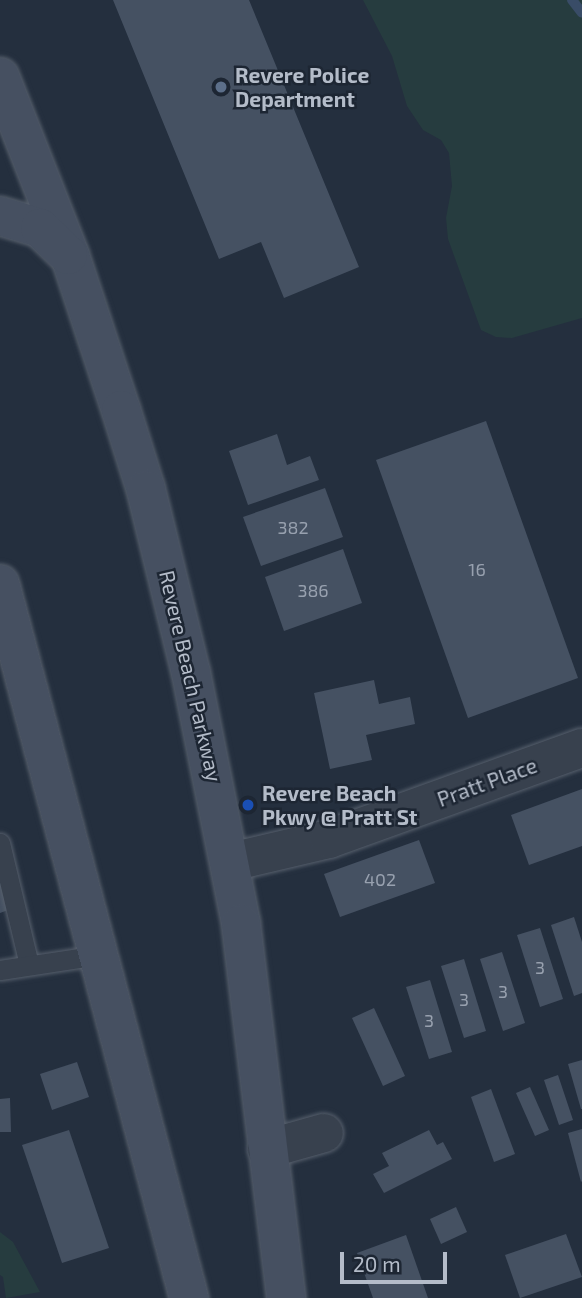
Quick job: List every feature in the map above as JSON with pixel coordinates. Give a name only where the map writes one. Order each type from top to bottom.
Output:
[{"type":"main road","name":"Revere Beach Parkway","points":[[0,77],[70,256],[121,410],[162,551],[231,862],[251,999],[286,1298]]},
{"type":"main road","points":[[0,216],[40,228],[70,256]]},
{"type":"main road","points":[[0,584],[189,1298]]},
{"type":"street","name":"Pratt Place","points":[[231,862],[329,839],[582,748]]},
{"type":"street","points":[[267,1149],[324,1133]]},
{"type":"lane","points":[[0,843],[29,965]]},
{"type":"lane","points":[[0,970],[98,955]]},
{"type":"green space","points":[[363,0],[582,0],[582,318],[512,338],[496,337],[481,330],[448,239],[446,218],[452,186],[449,153],[441,140],[423,130],[407,106],[392,56]]},
{"type":"green space","points":[[0,1232],[13,1242],[40,1292],[6,1298],[3,1277],[0,1275]]},
{"type":"building","points":[[113,0],[249,0],[359,267],[284,298],[261,242],[219,259]]},
{"type":"building","points":[[486,421],[578,678],[468,718],[376,460]]},
{"type":"building","points":[[277,434],[287,465],[310,456],[319,480],[248,505],[229,451]]},
{"type":"building","points":[[325,488],[343,537],[261,566],[243,517]]},
{"type":"building","points":[[343,549],[362,603],[284,631],[265,577]]},
{"type":"building","points":[[374,680],[379,704],[410,697],[415,724],[366,735],[372,760],[330,769],[314,693]]},
{"type":"building","points":[[582,789],[582,846],[529,865],[511,815]]},
{"type":"building","points":[[419,840],[435,883],[340,917],[324,874]]},
{"type":"building","points":[[0,877],[11,909],[0,913]]},
{"type":"building","points":[[574,917],[582,942],[582,993],[574,996],[551,925]]},
{"type":"building","points":[[540,928],[563,999],[540,1007],[517,935]]},
{"type":"building","points":[[502,952],[525,1023],[503,1031],[480,959]]},
{"type":"building","points":[[464,959],[486,1031],[464,1038],[441,966]]},
{"type":"building","points":[[430,980],[452,1052],[429,1059],[406,987]]},
{"type":"building","points":[[374,1008],[405,1076],[383,1086],[352,1018]]},
{"type":"building","points":[[582,1060],[582,1109],[581,1109],[568,1064]]},
{"type":"building","points":[[77,1062],[89,1097],[52,1110],[40,1074]]},
{"type":"building","points":[[558,1075],[573,1120],[559,1125],[544,1080]]},
{"type":"building","points":[[530,1087],[549,1130],[535,1136],[516,1093]]},
{"type":"building","points":[[491,1089],[515,1154],[494,1162],[471,1097]]},
{"type":"building","points":[[10,1098],[11,1132],[0,1132],[0,1099]]},
{"type":"building","points":[[582,1129],[582,1181],[581,1182],[568,1133]]},
{"type":"building","points":[[69,1130],[109,1248],[62,1263],[22,1145]]},
{"type":"building","points":[[429,1130],[437,1145],[443,1142],[452,1159],[384,1193],[373,1174],[389,1166],[382,1153]]},
{"type":"building","points":[[456,1207],[467,1232],[441,1244],[430,1219]]},
{"type":"building","points":[[566,1234],[582,1277],[520,1298],[505,1255]]},
{"type":"building","points":[[406,1235],[428,1298],[373,1298],[357,1253]]},
{"type":"waterway","points":[[572,0],[582,13]]},
{"type":"place","name":"Revere Police Department","points":[[221,87]]},
{"type":"place","name":"Revere Beach Pkwy @ Pratt St","points":[[248,805]]}]
